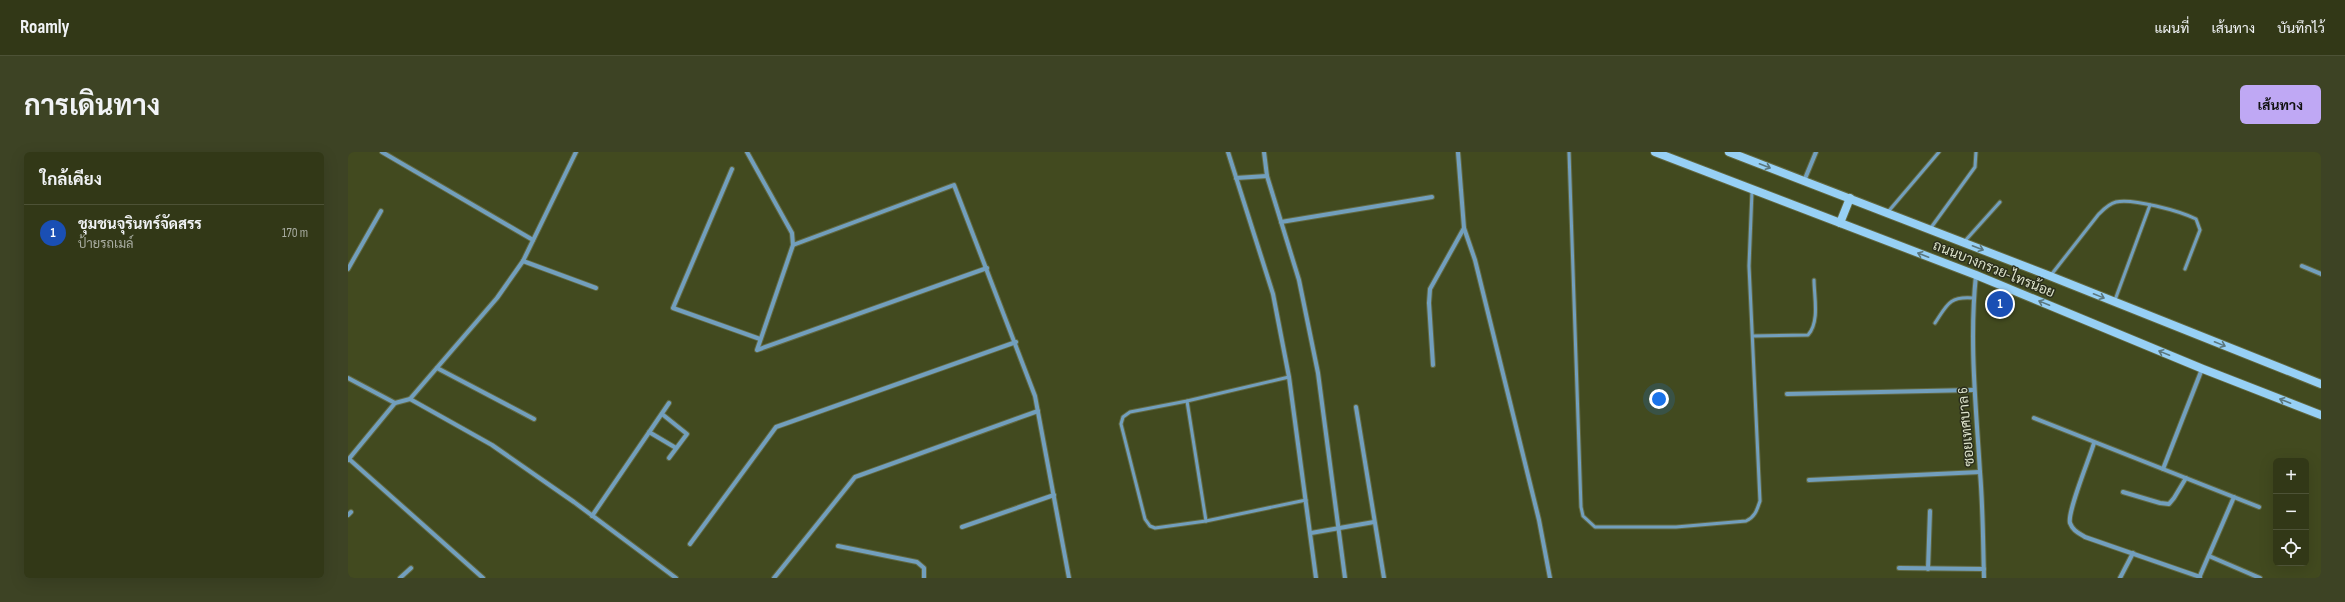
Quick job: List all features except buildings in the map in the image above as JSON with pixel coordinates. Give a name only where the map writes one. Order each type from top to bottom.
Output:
[{"type":"main road","name":"ถนนบางกรวย-ไทรน้อย","points":[[1655,152],[1976,275],[2203,369],[2321,415]]},
{"type":"main road","name":"ถนนบางกรวย-ไทรน้อย","points":[[1729,152],[1964,242],[2321,384]]},
{"type":"main road","points":[[1840,223],[1850,198]]},
{"type":"street","points":[[382,152],[533,240]]},
{"type":"street","points":[[483,578],[348,459],[396,403],[410,399],[497,298],[523,261],[576,152]]},
{"type":"street","points":[[747,152],[792,233],[793,245],[757,350],[987,268]]},
{"type":"street","points":[[1228,152],[1273,294],[1289,377],[1316,578]]},
{"type":"street","points":[[1264,152],[1267,176],[1299,280],[1318,373],[1345,578]]},
{"type":"street","points":[[1458,152],[1464,228],[1477,268],[1539,520],[1550,578]]},
{"type":"street","points":[[1804,181],[1816,152]]},
{"type":"street","points":[[732,169],[673,308],[760,339]]},
{"type":"street","points":[[1236,178],[1267,176]]},
{"type":"street","points":[[793,245],[954,185],[1016,342],[1035,396],[1069,578]]},
{"type":"street","points":[[1281,222],[1432,197]]},
{"type":"street","points":[[348,269],[381,211]]},
{"type":"street","points":[[1433,365],[1429,303],[1430,290],[1464,228]]},
{"type":"street","points":[[523,261],[596,288]]},
{"type":"street","points":[[2302,266],[2321,274]]},
{"type":"street","name":"ซอยเทศบาล 6","points":[[1976,275],[1973,298],[1973,390],[1980,472],[1984,578]]},
{"type":"street","points":[[690,544],[776,427],[1016,342]]},
{"type":"street","points":[[437,368],[534,419]]},
{"type":"street","points":[[2163,469],[2203,369]]},
{"type":"street","points":[[348,378],[396,403]]},
{"type":"street","points":[[1787,394],[1973,390]]},
{"type":"street","points":[[410,399],[492,445],[676,578]]},
{"type":"street","points":[[592,516],[669,403]]},
{"type":"street","points":[[1356,407],[1384,578]]},
{"type":"street","points":[[774,578],[855,477],[1038,411]]},
{"type":"street","points":[[662,414],[687,433],[669,458]]},
{"type":"street","points":[[2034,418],[2259,507]]},
{"type":"street","points":[[650,432],[676,448]]},
{"type":"street","points":[[2094,443],[2072,507],[2069,521],[2073,530],[2085,537],[2200,578],[2234,497]]},
{"type":"street","points":[[1809,480],[1980,472]]},
{"type":"street","points":[[2123,492],[2168,504],[2174,498],[2186,478]]},
{"type":"street","points":[[962,527],[1054,495]]},
{"type":"street","points":[[1928,568],[1930,511]]},
{"type":"street","points":[[1310,533],[1374,522]]},
{"type":"street","points":[[838,546],[917,562],[924,568],[924,578]]},
{"type":"street","points":[[2120,578],[2133,553]]},
{"type":"street","points":[[2208,556],[2260,578]]},
{"type":"street","points":[[400,578],[410,568]]},
{"type":"street","points":[[1899,568],[1984,569]]},
{"type":"lane","points":[[1568,152],[1581,507],[1586,521],[1595,527],[1676,527],[1746,521],[1752,518],[1760,501],[1749,266],[1752,188]]},
{"type":"lane","points":[[1887,213],[1939,152]]},
{"type":"lane","points":[[1930,229],[1975,167],[1976,152]]},
{"type":"lane","points":[[1964,242],[2000,202]]},
{"type":"lane","points":[[2050,276],[2106,207],[2116,202],[2150,205],[2188,215],[2196,219],[2200,230],[2185,269]]},
{"type":"lane","points":[[2114,302],[2150,205]]},
{"type":"lane","points":[[1752,336],[1808,335],[1812,330],[1814,322],[1814,280]]},
{"type":"lane","points":[[1935,323],[1954,299],[1960,297],[1973,298]]},
{"type":"lane","points":[[1289,377],[1187,401],[1130,412],[1123,417],[1121,424],[1147,524],[1155,528],[1206,521],[1306,500]]},
{"type":"lane","points":[[1187,401],[1206,521]]},
{"type":"place","name":"ชุมชนจุรินทร์จัดสรร","points":[[2000,304]]}]
